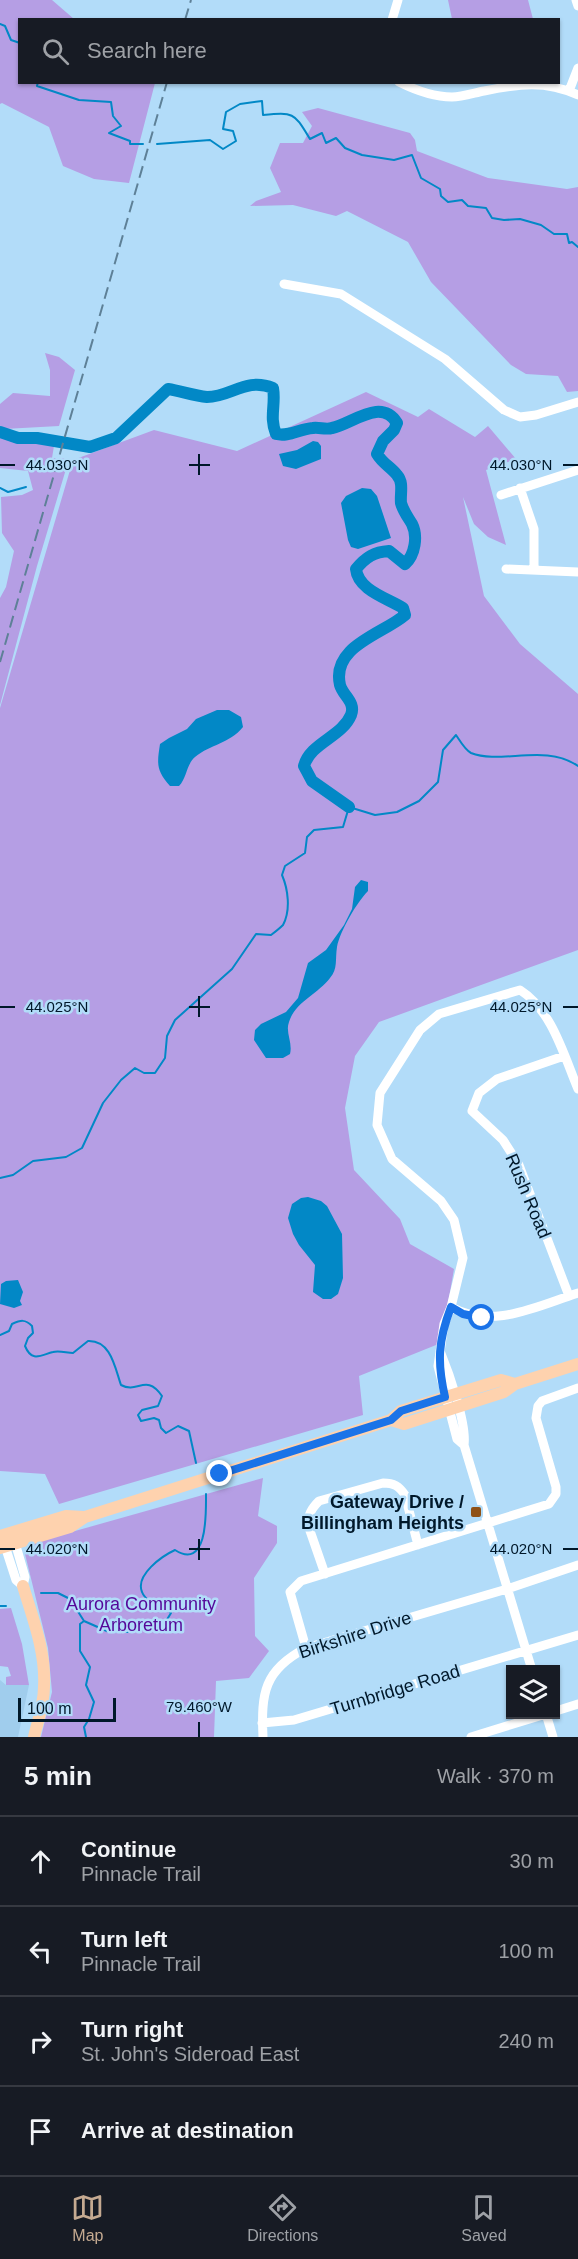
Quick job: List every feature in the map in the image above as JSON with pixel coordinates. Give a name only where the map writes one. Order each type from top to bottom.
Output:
[{"type":"main road","points":[[11,1539],[70,1527],[85,1516],[391,1420],[404,1424],[501,1380],[515,1384],[578,1364]]},
{"type":"main road","points":[[23,1586],[44,1666],[43,1695],[34,1737]]},
{"type":"street","points":[[393,18],[398,0]]},
{"type":"street","points":[[576,0],[578,6]]},
{"type":"street","points":[[404,84],[430,94],[452,97],[511,86],[540,84],[574,93],[578,68]]},
{"type":"street","points":[[284,284],[341,294],[445,358],[504,410],[520,417],[536,415],[578,402]]},
{"type":"street","points":[[501,495],[578,470]]},
{"type":"street","points":[[520,488],[534,529],[534,570]]},
{"type":"street","points":[[506,569],[578,572]]},
{"type":"street","points":[[530,1665],[464,1445],[457,1439],[452,1402],[440,1352],[444,1324],[464,1258],[454,1220],[441,1201],[392,1159],[377,1125],[380,1093],[420,1030],[439,1014],[520,990],[534,999],[552,1027],[578,1089]]},
{"type":"street","name":"Rush Road","points":[[564,1056],[497,1079],[479,1092],[472,1110],[503,1140],[519,1165],[573,1294]]},
{"type":"street","points":[[451,1307],[463,1314],[482,1318],[502,1317],[573,1294]]},
{"type":"street","points":[[306,1648],[290,1592],[301,1581],[549,1504],[556,1494],[556,1487],[536,1411],[542,1401],[578,1388]]},
{"type":"street","points":[[325,1574],[308,1525],[312,1508],[319,1501],[383,1483],[392,1483],[405,1495],[418,1545]]},
{"type":"street","points":[[11,1539],[25,1578],[23,1586]]},
{"type":"street","name":"Birkshire Drive","points":[[262,1737],[262,1702],[272,1676],[290,1656],[306,1648],[507,1589],[578,1565]]},
{"type":"street","name":"Turnbridge Road","points":[[262,1723],[294,1720],[578,1635]]},
{"type":"street","points":[[560,1709],[578,1704]]},
{"type":"street","points":[[471,1737],[530,1719]]},
{"type":"street","points":[[548,1719],[553,1737]]},
{"type":"shaded area","points":[[0,1680],[6,1685],[29,1685],[18,1737],[0,1737]]},
{"type":"green space","points":[[0,0],[52,0],[73,18],[18,18],[18,84],[155,84],[129,183],[94,179],[63,166],[49,127],[0,104]]},
{"type":"green space","points":[[448,0],[528,0],[533,18],[452,18]]},
{"type":"green space","points":[[318,108],[410,133],[415,140],[417,151],[488,178],[567,189],[578,187],[578,391],[567,392],[558,376],[526,374],[511,365],[431,282],[408,242],[347,211],[336,216],[293,205],[250,206],[256,201],[281,192],[270,168],[280,143],[303,143],[312,126],[302,112]]},
{"type":"green space","points":[[45,353],[59,357],[75,370],[59,426],[4,429],[0,426],[0,404],[13,393],[50,396],[50,370]]},
{"type":"green space","points":[[366,392],[418,417],[429,409],[475,437],[488,426],[516,459],[486,470],[506,545],[488,537],[474,524],[463,497],[484,596],[520,644],[578,694],[578,950],[379,1022],[355,1056],[345,1108],[354,1170],[400,1219],[410,1244],[454,1269],[441,1343],[359,1376],[363,1415],[59,1504],[45,1474],[0,1471],[0,708],[73,460],[154,430],[237,451]]},
{"type":"green space","points":[[0,435],[47,443],[54,446],[52,458],[69,459],[37,566],[0,705],[0,598],[6,587],[14,551],[2,533],[1,497],[22,495],[33,490],[28,471],[0,468]]},
{"type":"green space","name":"Aurora Community Arboretum","points":[[263,1478],[258,1516],[277,1526],[277,1543],[254,1578],[255,1636],[269,1651],[249,1678],[216,1681],[214,1737],[41,1737],[52,1692],[48,1648],[25,1554],[29,1544]]},
{"type":"green space","points":[[11,1608],[22,1644],[29,1685],[6,1685],[6,1677],[11,1676],[8,1667],[0,1666],[0,1609]]},
{"type":"water","points":[[313,441],[318,442],[321,446],[321,459],[296,469],[283,466],[279,454],[297,450]]},
{"type":"water","points":[[362,488],[371,489],[377,496],[391,538],[358,549],[351,547],[348,540],[341,503],[346,496]]},
{"type":"water","points":[[217,710],[229,710],[241,717],[243,727],[226,741],[195,757],[179,786],[170,786],[162,776],[159,766],[160,744],[187,729],[196,719]]},
{"type":"water","points":[[361,880],[368,882],[368,891],[345,925],[337,947],[333,975],[292,1015],[288,1026],[290,1054],[283,1058],[266,1058],[254,1040],[255,1030],[261,1024],[286,1012],[298,998],[308,963],[326,950],[344,925],[352,909],[355,887]]},
{"type":"water","points":[[308,1197],[321,1201],[327,1206],[342,1234],[343,1278],[338,1294],[331,1299],[323,1299],[313,1292],[315,1265],[299,1245],[288,1218],[292,1204],[301,1198]]},
{"type":"water","points":[[18,1280],[23,1292],[20,1301],[22,1305],[14,1308],[0,1304],[1,1284]]},
{"type":"waterway","points":[[0,24],[5,26],[11,40],[18,42]]},
{"type":"waterway","points":[[38,84],[37,86],[79,100],[111,102],[113,116],[121,126],[109,133],[130,141],[130,144],[143,144]]},
{"type":"waterway","points":[[157,144],[210,140],[223,149],[236,141],[233,131],[223,129],[226,112],[240,104],[262,101],[263,115],[288,114],[293,116],[310,139],[322,133],[326,143],[336,138],[345,148],[362,155],[394,160],[412,155],[421,178],[440,189],[441,196],[448,202],[462,200],[468,206],[486,208],[492,218],[520,219],[541,225],[554,234],[567,234],[569,243],[572,242],[578,247]]},
{"type":"waterway","points":[[0,432],[18,438],[37,438],[90,447],[116,438],[168,389],[207,397],[255,385],[273,388],[273,422],[276,434],[313,428],[330,429],[375,412],[383,412],[397,423],[394,430],[383,441],[377,454],[399,478],[401,503],[414,529],[415,545],[405,564],[389,551],[371,556],[356,569],[362,583],[403,608],[405,615],[361,642],[343,660],[339,672],[340,685],[351,703],[351,715],[341,729],[313,751],[304,766],[312,781],[349,807]]},
{"type":"waterway","points":[[0,488],[8,492],[26,487]]},
{"type":"waterway","points":[[0,1178],[13,1175],[33,1161],[66,1157],[82,1148],[103,1103],[121,1080],[135,1068],[144,1073],[155,1073],[165,1058],[167,1036],[175,1020],[232,969],[256,934],[271,935],[283,925],[288,900],[282,875],[285,866],[305,853],[307,837],[314,830],[343,827],[349,807],[375,815],[397,812],[419,801],[438,782],[443,750],[456,735],[471,753],[496,757],[552,756],[565,759],[578,766]]},
{"type":"waterway","points":[[0,1335],[9,1331],[12,1324],[20,1321],[27,1322],[32,1326],[33,1333],[25,1346],[34,1356],[55,1351],[73,1353],[88,1341],[102,1345],[111,1356],[121,1385],[151,1386],[162,1396],[158,1406],[142,1410],[138,1415],[141,1421],[154,1418],[159,1420],[161,1428],[166,1433],[178,1426],[189,1431],[196,1463]]},
{"type":"waterway","points":[[41,1593],[58,1593],[70,1599],[84,1621],[109,1632],[127,1632],[142,1627],[163,1626],[171,1613],[164,1606],[155,1606],[146,1598],[142,1592],[142,1579],[157,1561],[175,1550],[186,1554],[194,1553],[199,1547],[205,1526],[206,1494]]},
{"type":"waterway","points":[[0,1606],[6,1606]]},
{"type":"waterway","points":[[84,1621],[80,1624],[80,1651],[90,1667],[86,1685],[94,1702],[84,1727],[86,1737]]},
{"type":"railway","points":[[186,18],[191,0]]},
{"type":"railway","points":[[0,662],[166,84]]},
{"type":"place","name":"Gateway Drive / Billingham Heights","points":[[476,1512]]},
{"type":"route","points":[[220,1474],[391,1420],[401,1411],[445,1397],[438,1366],[444,1324],[451,1307],[463,1314],[482,1318]]}]
